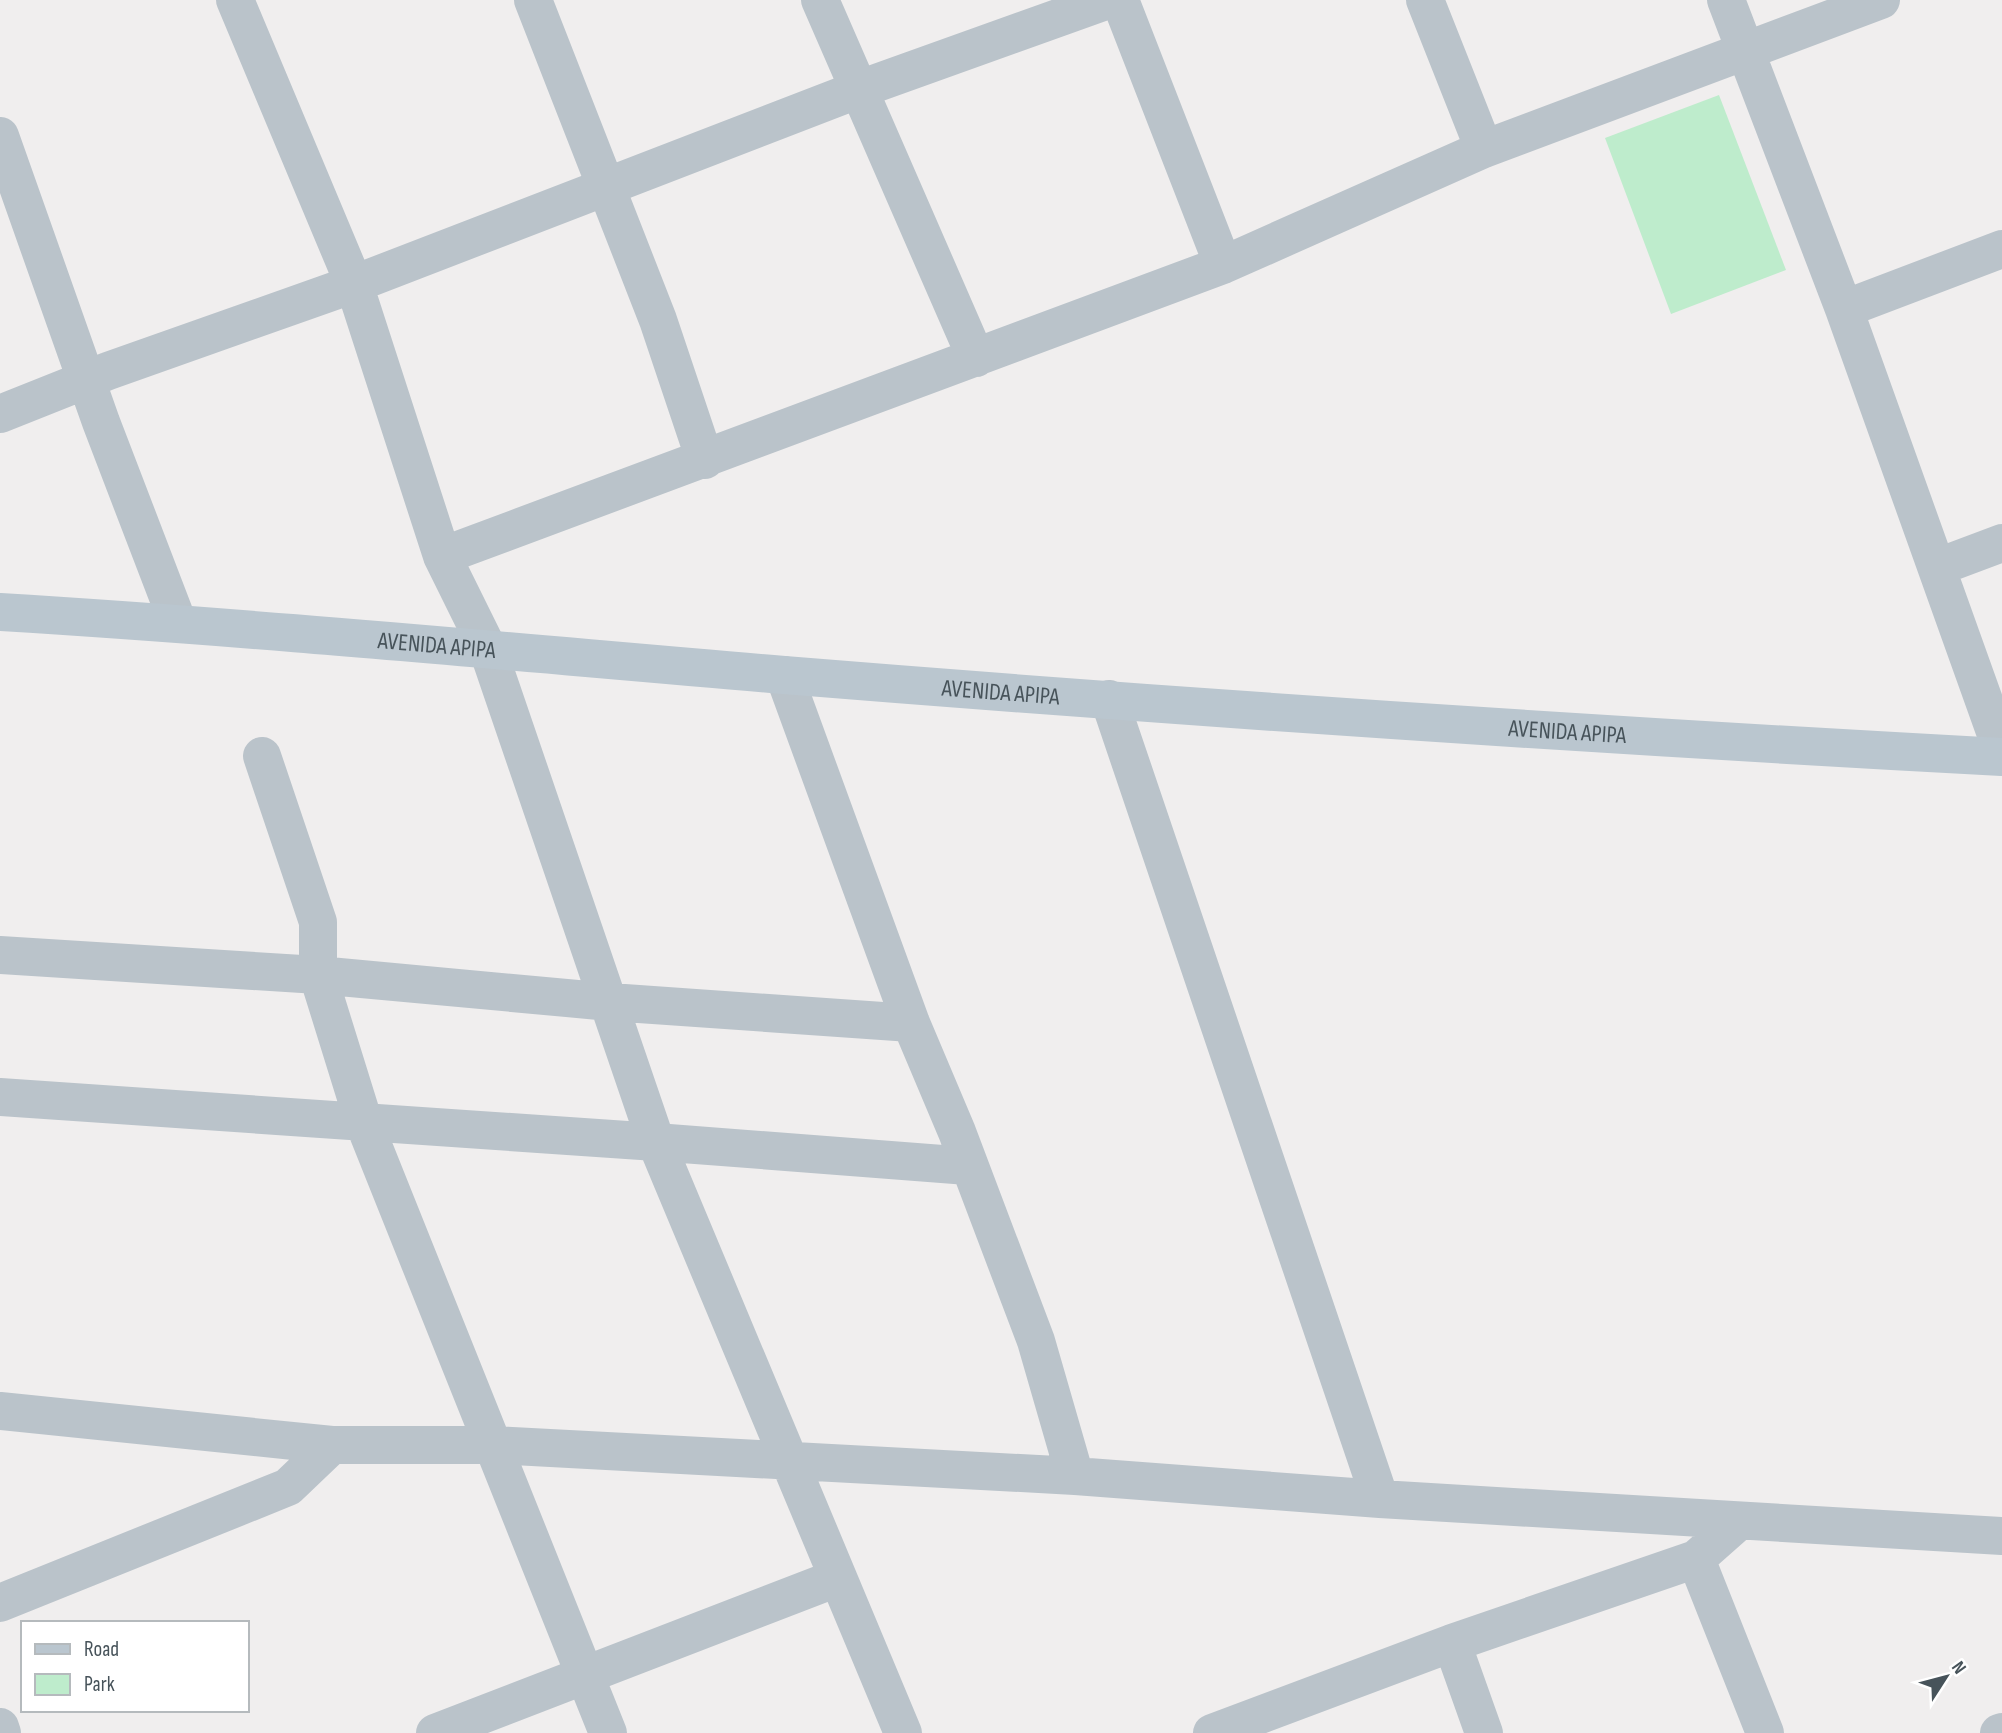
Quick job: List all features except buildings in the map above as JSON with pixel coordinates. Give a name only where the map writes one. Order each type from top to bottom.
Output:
[{"type":"street","points":[[235,0],[354,284],[442,556],[487,648],[656,1142],[902,1733]]},
{"type":"street","points":[[533,0],[608,186],[658,320],[705,460]]},
{"type":"street","points":[[820,0],[976,358]]},
{"type":"street","points":[[0,414],[354,284],[857,90],[1108,0]]},
{"type":"street","points":[[1120,0],[1223,265]]},
{"type":"street","points":[[1425,0],[1484,149]]},
{"type":"street","points":[[1726,0],[1844,309],[2002,751]]},
{"type":"street","points":[[442,556],[1223,265],[1484,149],[1881,0]]},
{"type":"street","points":[[0,136],[101,422],[178,623]]},
{"type":"street","points":[[1844,309],[2002,249]]},
{"type":"street","points":[[1938,567],[2002,543]]},
{"type":"street","name":"AVENIDA APIPA","points":[[0,612],[178,623],[784,675],[1109,699],[1726,742],[2002,757]]},
{"type":"street","points":[[784,675],[911,1023],[1036,1341],[1075,1476]]},
{"type":"street","points":[[1109,699],[1380,1499]]},
{"type":"street","points":[[262,756],[318,922],[318,975],[364,1123],[608,1733]]},
{"type":"street","points":[[0,956],[318,975],[610,1002],[911,1023]]},
{"type":"street","points":[[0,1097],[968,1166]]},
{"type":"street","points":[[0,1411],[332,1445],[495,1445],[1075,1476],[1380,1499],[2002,1536]]},
{"type":"street","points":[[0,1603],[288,1488],[332,1445]]},
{"type":"street","points":[[1212,1733],[1452,1643],[1696,1559],[1739,1521]]},
{"type":"street","points":[[1696,1559],[1765,1733]]},
{"type":"street","points":[[435,1733],[837,1578]]},
{"type":"street","points":[[1452,1643],[1484,1733]]},
{"type":"street","points":[[0,1727],[2,1733]]},
{"type":"green space","points":[[1719,95],[1786,270],[1671,314],[1605,138]]}]
